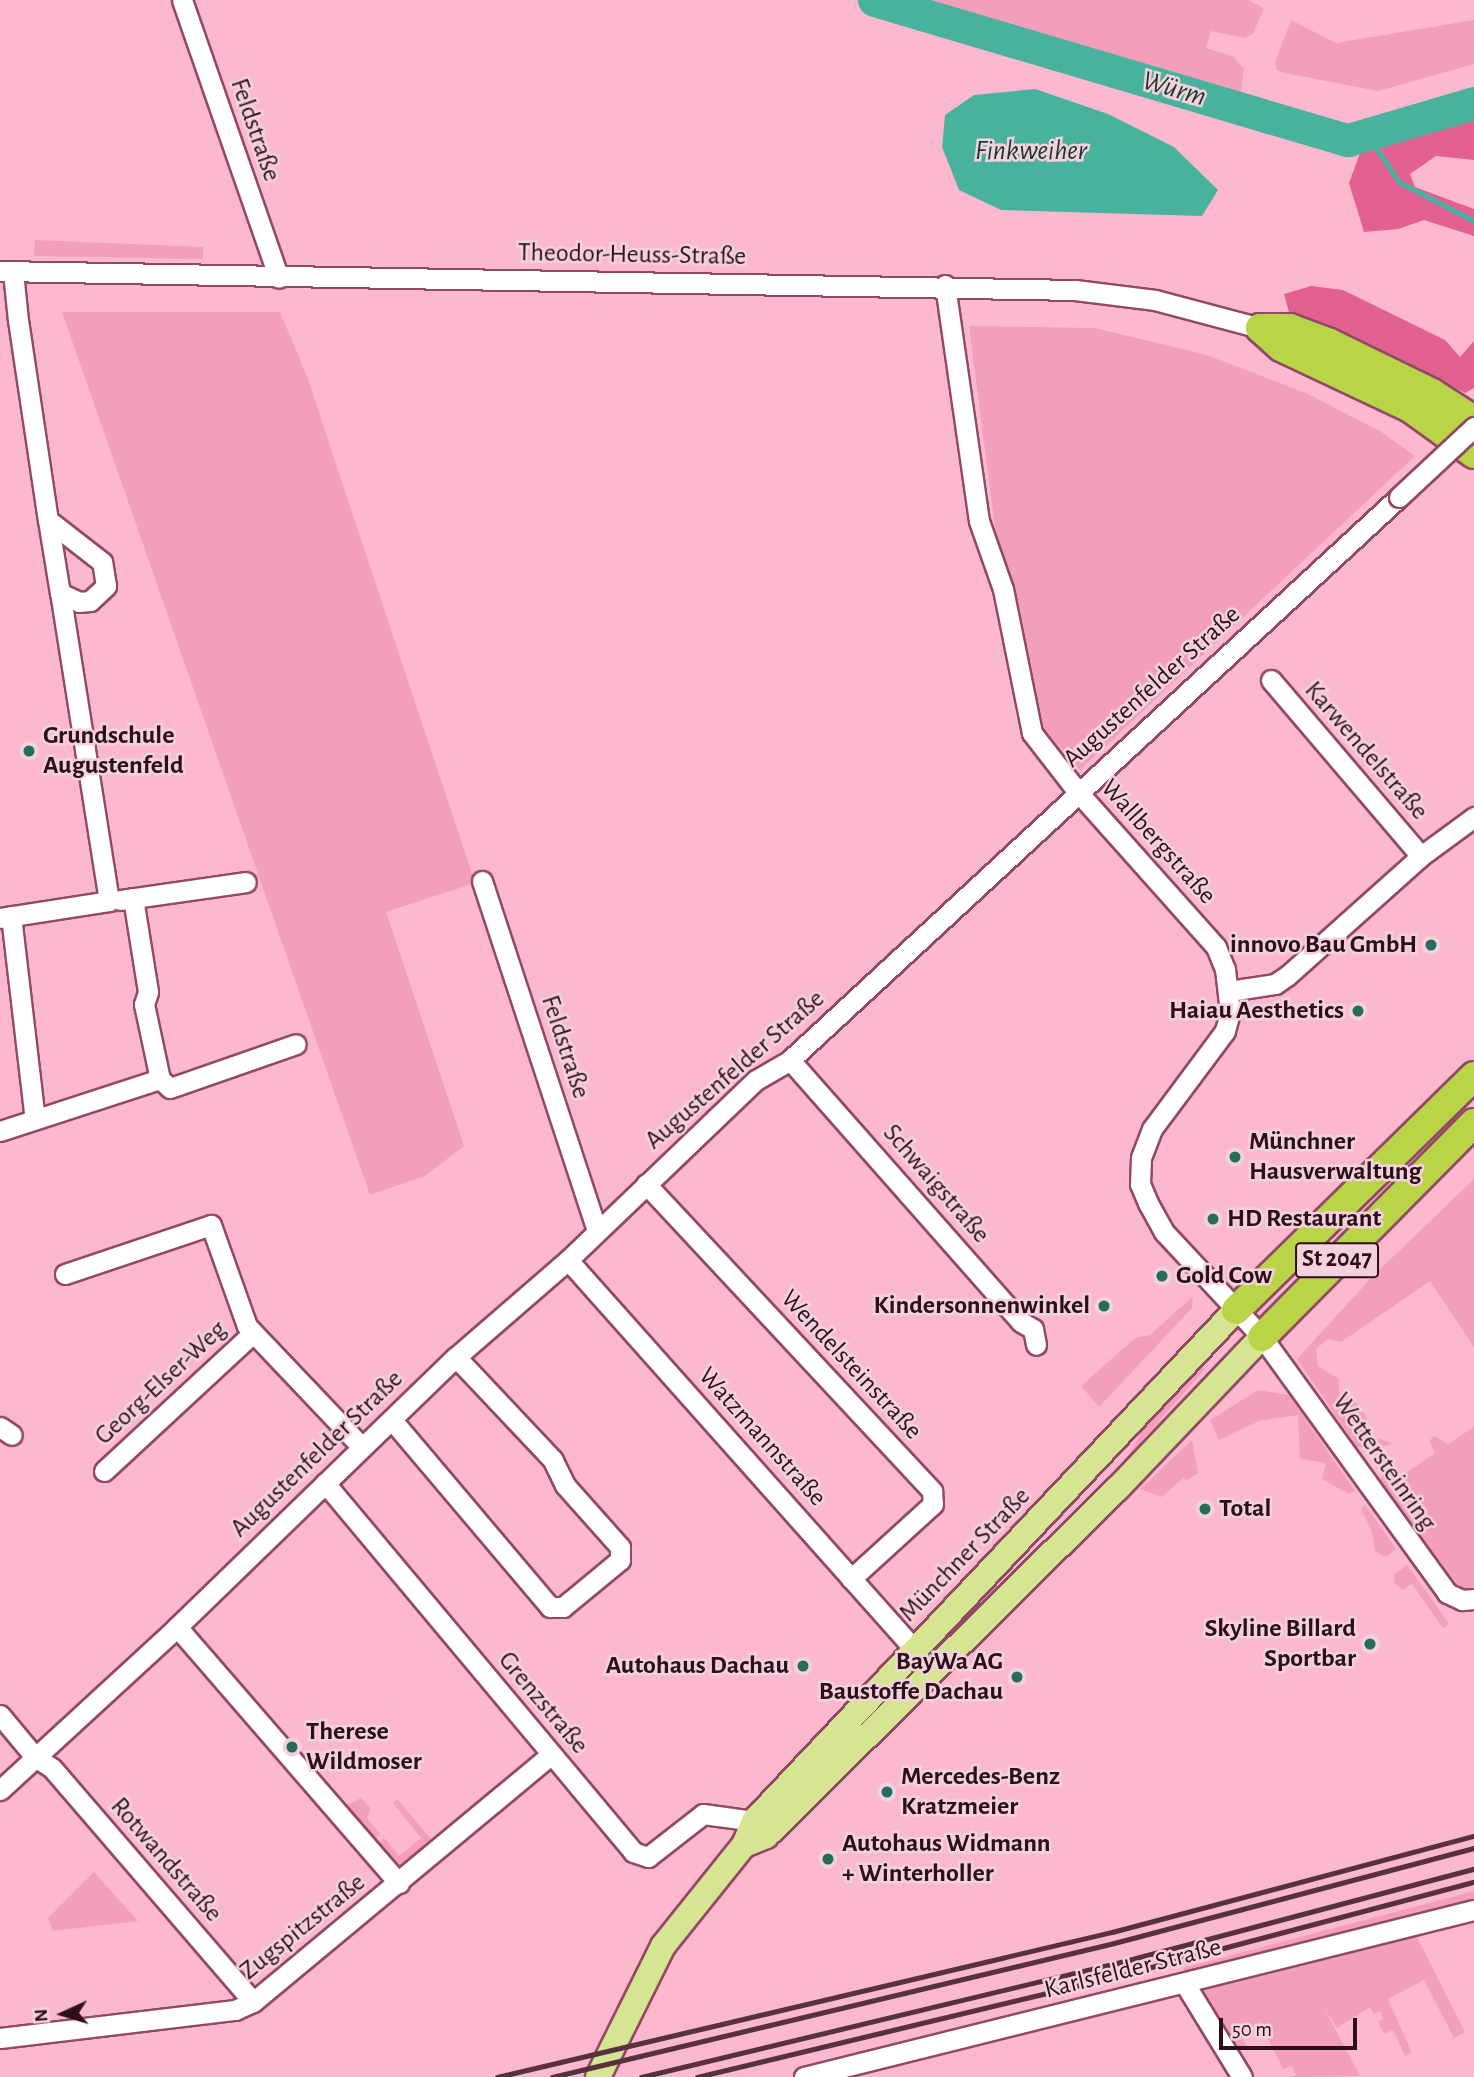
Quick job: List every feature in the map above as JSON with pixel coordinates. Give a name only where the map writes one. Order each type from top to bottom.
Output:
[{"type":"highway","points":[[1260,328],[1290,328],[1340,346],[1432,393],[1474,420]]},
{"type":"highway","points":[[1260,328],[1281,347],[1410,408],[1474,454]]},
{"type":"highway","name":"St 2047","points":[[1236,1310],[1474,1076]]},
{"type":"highway","name":"St 2047","points":[[1262,1337],[1474,1123]]},
{"type":"main road","name":"Münchner Straße","points":[[598,2077],[663,1946],[744,1845],[754,1821],[1236,1310]]},
{"type":"main road","name":"Münchner Straße","points":[[744,1845],[766,1836],[1116,1489],[1262,1337]]},
{"type":"street","name":"Feldstraße","points":[[182,0],[279,278]]},
{"type":"street","name":"Theodor-Heuss-Straße","points":[[6,272],[279,278],[945,285],[1127,295],[1260,328]]},
{"type":"street","points":[[6,272],[109,901]]},
{"type":"street","name":"Wallbergstraße","points":[[945,285],[979,521],[1003,589],[1032,733],[1077,791],[1216,947],[1230,991],[1224,1031],[1152,1129],[1141,1157],[1140,1184],[1164,1231],[1262,1337]]},
{"type":"street","name":"Augustenfelder Straße","points":[[0,1790],[177,1627],[456,1357],[568,1260],[756,1080],[790,1060],[1077,791],[1474,427]]},
{"type":"street","points":[[48,520],[93,551],[107,574],[106,586],[90,601],[79,603],[60,593]]},
{"type":"street","name":"Karwendelstraße","points":[[1271,680],[1421,856]]},
{"type":"street","name":"Karwendelstraße","points":[[1230,991],[1275,984],[1287,976],[1421,856],[1474,817]]},
{"type":"street","name":"Feldstraße","points":[[482,881],[597,1231]]},
{"type":"street","points":[[35,1119],[5,917],[246,882]]},
{"type":"street","points":[[133,898],[148,992],[144,1004],[160,1079],[170,1088],[296,1044]]},
{"type":"street","name":"Schwaigstraße","points":[[790,1060],[1021,1322],[1033,1329],[1036,1345]]},
{"type":"street","points":[[0,1131],[160,1079]]},
{"type":"street","name":"Wendelsteinstraße","points":[[646,1184],[932,1491],[933,1504],[851,1579]]},
{"type":"street","points":[[65,1274],[212,1225],[247,1326],[362,1447]]},
{"type":"street","name":"Watzmannstraße","points":[[568,1260],[915,1650]]},
{"type":"street","name":"Georg-Elser-Weg","points":[[104,1471],[253,1333]]},
{"type":"street","name":"Wettersteinring","points":[[1262,1337],[1447,1593],[1462,1600],[1474,1598]]},
{"type":"street","points":[[392,1420],[550,1607],[563,1606],[620,1560],[620,1548],[565,1485],[553,1460],[456,1357]]},
{"type":"street","name":"Grenzstraße","points":[[325,1483],[551,1755],[641,1856],[658,1851],[703,1814],[754,1821]]},
{"type":"street","points":[[177,1627],[399,1882]]},
{"type":"street","points":[[0,1715],[35,1757]]},
{"type":"street","name":"Zugspitzstraße","points":[[0,2038],[235,2010],[253,2002],[551,1755]]},
{"type":"street","name":"Rotwandstraße","points":[[35,1757],[52,1768],[253,2002]]},
{"type":"street","name":"Karlsfelder Straße","points":[[804,2077],[1474,1910]]},
{"type":"street","points":[[1185,1984],[1242,2077]]},
{"type":"shaded area","points":[[915,0],[1248,0],[1264,8],[1253,34],[1244,38],[1211,31],[1206,48],[1234,57],[1244,69],[1240,98]]},
{"type":"shaded area","points":[[1291,20],[1336,43],[1474,20],[1474,64],[1378,91],[1285,73],[1277,70],[1275,62]]},
{"type":"shaded area","points":[[1474,103],[1474,160],[1436,156],[1410,174],[1415,187],[1474,209],[1474,236],[1424,220],[1398,229],[1364,232],[1349,183],[1367,134]]},
{"type":"shaded area","points":[[35,240],[203,247],[203,259],[34,256]]},
{"type":"shaded area","points":[[1311,286],[1343,290],[1445,340],[1460,357],[1474,341],[1474,388],[1465,393],[1379,350],[1290,316],[1284,294]]},
{"type":"shaded area","points":[[62,312],[280,312],[307,376],[475,883],[386,912],[464,1146],[425,1176],[370,1195]]},
{"type":"shaded area","points":[[969,326],[1095,328],[1207,355],[1306,393],[1380,431],[1415,456],[1080,770],[1037,721],[1012,586],[996,536]]},
{"type":"shaded area","points":[[1474,1179],[1474,1347],[1430,1281],[1341,1342],[1328,1339],[1316,1349],[1318,1366],[1339,1379],[1339,1396],[1356,1403],[1366,1416],[1367,1435],[1392,1443],[1380,1448],[1357,1447],[1297,1359],[1372,1277]]},
{"type":"shaded area","points":[[1193,1296],[1192,1308],[1099,1407],[1081,1386],[1135,1338],[1150,1335]]},
{"type":"shaded area","points":[[1200,1365],[1205,1369],[1127,1458],[1147,1422]]},
{"type":"shaded area","points":[[1258,1390],[1289,1395],[1355,1491],[1349,1494],[1322,1479],[1326,1463],[1300,1459],[1298,1415],[1259,1421],[1219,1440],[1210,1420]]},
{"type":"shaded area","points":[[1474,1427],[1474,1591],[1466,1591],[1449,1579],[1379,1481],[1384,1474],[1391,1483],[1435,1453],[1429,1441],[1434,1436],[1448,1444]]},
{"type":"shaded area","points":[[1192,1440],[1198,1473],[1186,1481],[1183,1478],[1162,1497],[1140,1489]]},
{"type":"shaded area","points":[[1365,1505],[1396,1549],[1386,1557],[1375,1551],[1372,1532],[1361,1509]]},
{"type":"shaded area","points":[[1407,1565],[1448,1625],[1443,1628],[1412,1584],[1402,1590],[1395,1584],[1394,1575]]},
{"type":"shaded area","points":[[992,1585],[1004,1587],[917,1669],[922,1657]]},
{"type":"shaded area","points":[[361,1798],[371,1809],[367,1818],[380,1834],[373,1840],[344,1807]]},
{"type":"shaded area","points":[[397,1799],[431,1839],[400,1866],[376,1844],[384,1838],[399,1856],[421,1838],[393,1803]]},
{"type":"shaded area","points":[[94,1872],[138,1921],[53,1931],[48,1918]]},
{"type":"shaded area","points":[[1474,1891],[1474,1903],[1186,1976],[1183,1968]]},
{"type":"shaded area","points":[[1415,1933],[1465,2032],[1454,2038],[1424,1980],[1388,1999],[1412,2053],[1405,2056],[1393,2030],[1384,2034],[1378,2022],[1383,2019],[1380,2011],[1374,2014],[1370,2007],[1337,2028],[1323,2006],[1360,2076],[1291,2077],[1296,2075],[1292,2066],[1283,2069],[1261,2024],[1240,2032],[1247,2048],[1234,2053],[1196,1990]]},
{"type":"water","name":"Finkweiher","points":[[1035,89],[1108,114],[1174,147],[1218,190],[1202,216],[1001,210],[959,190],[942,147],[945,115],[974,95]]},
{"type":"waterway","name":"Würm","points":[[874,0],[1348,140],[1474,103]]},
{"type":"waterway","points":[[1367,134],[1399,182],[1474,221]]},
{"type":"railway","points":[[497,2077],[1112,1932],[1474,1836]]},
{"type":"railway","points":[[552,2077],[1114,1943],[1474,1848]]},
{"type":"railway","points":[[641,2077],[1117,1963],[1474,1869]]},
{"type":"railway","points":[[697,2077],[1121,1975],[1474,1882]]},
{"type":"place","name":"Grundschule Augustenfeld","points":[[29,751]]},
{"type":"place","name":"innovo Bau GmbH","points":[[1431,945]]},
{"type":"place","name":"Haiau Aesthetics","points":[[1358,1011]]},
{"type":"place","name":"Münchner Hausverwaltung","points":[[1235,1157]]},
{"type":"place","name":"HD Restaurant","points":[[1213,1219]]},
{"type":"place","name":"Gold Cow","points":[[1162,1276]]},
{"type":"place","name":"Kindersonnenwinkel","points":[[1104,1306]]},
{"type":"place","name":"Total","points":[[1205,1509]]},
{"type":"place","name":"Skyline Billard Sportbar","points":[[1370,1644]]},
{"type":"place","name":"Autohaus Dachau","points":[[803,1666]]},
{"type":"place","name":"BayWa AG Baustoffe Dachau","points":[[1017,1677]]},
{"type":"place","name":"Therese Wildmoser","points":[[292,1747]]},
{"type":"place","name":"Mercedes-Benz Kratzmeier","points":[[887,1792]]},
{"type":"place","name":"Autohaus Widmann + Winterholler","points":[[828,1859]]}]
